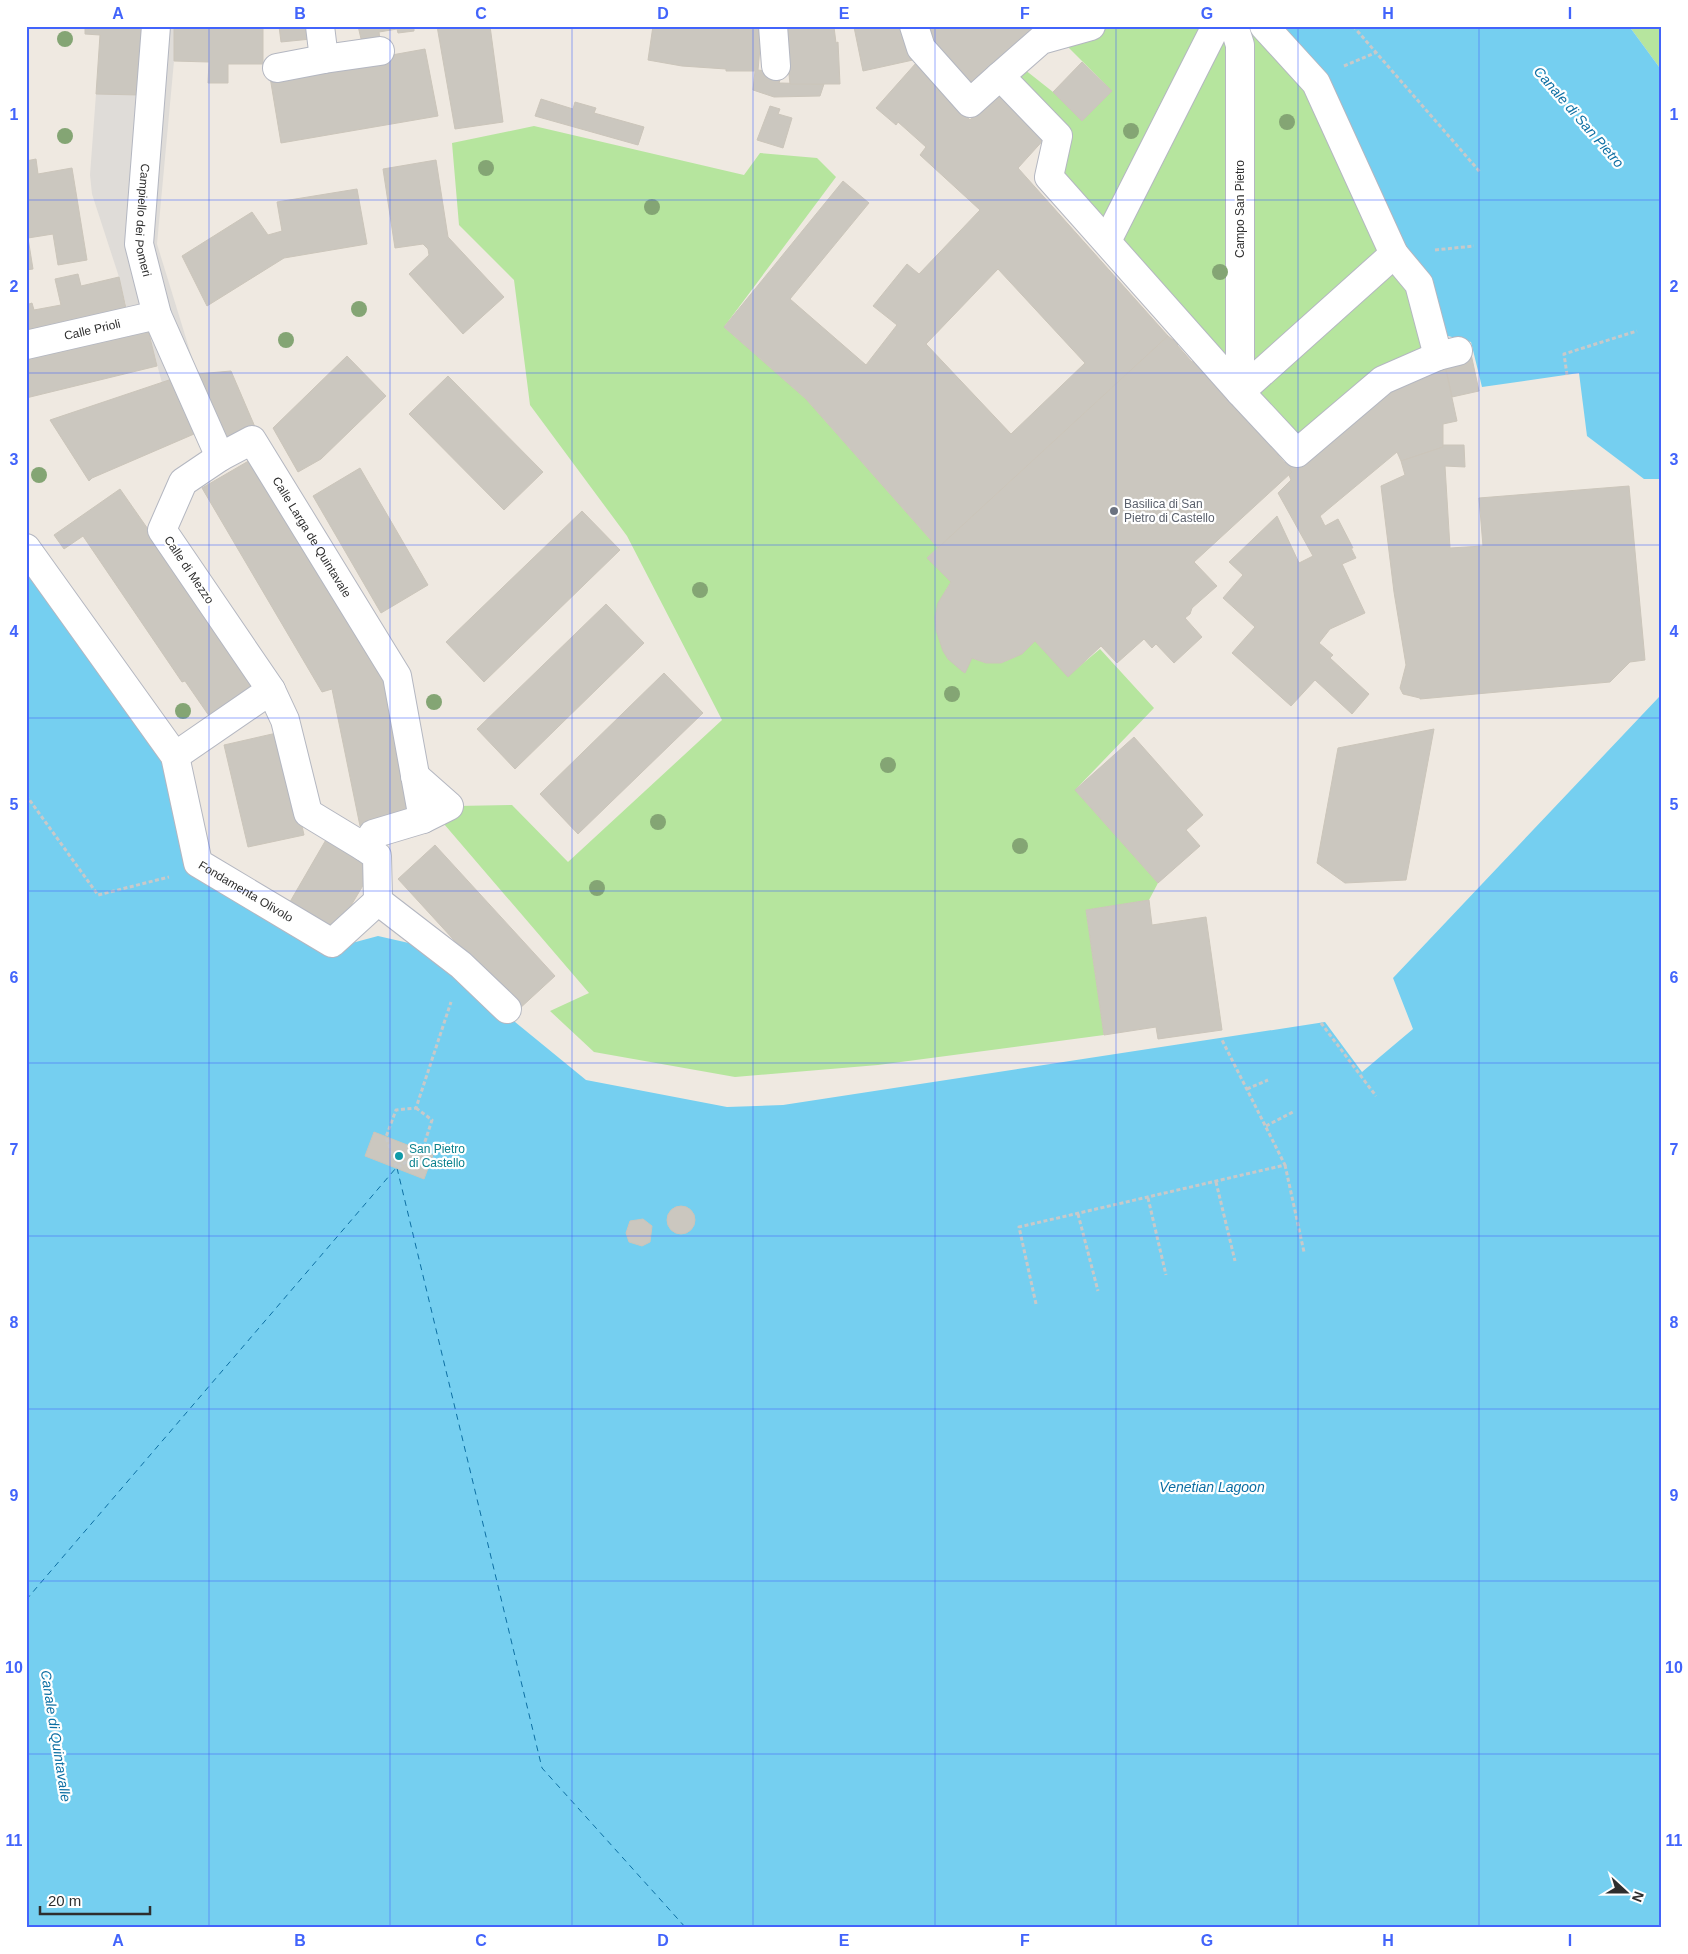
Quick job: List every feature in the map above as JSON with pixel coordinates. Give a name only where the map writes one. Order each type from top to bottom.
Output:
[{"type":"street","name":"Campiello dei Pomeri","points":[[156,26],[139,244],[157,315]]},
{"type":"street","points":[[320,26],[324,59]]},
{"type":"street","points":[[773,26],[776,66]]},
{"type":"street","points":[[914,26],[922,48],[970,103],[1041,40],[1062,31],[1092,26]]},
{"type":"street","points":[[1107,241],[1216,26]]},
{"type":"street","name":"Campo San Pietro","points":[[1238,26],[1234,26],[1240,45],[1240,392]]},
{"type":"street","points":[[1000,76],[1058,136],[1050,177],[1240,392],[1297,453],[1383,380],[1448,353],[1419,284],[1394,254],[1316,83],[1264,26]]},
{"type":"street","points":[[277,68],[380,51]]},
{"type":"street","points":[[1240,392],[1394,254]]},
{"type":"street","points":[[157,315],[220,457]]},
{"type":"street","name":"Calle Prioli","points":[[26,345],[157,315]]},
{"type":"street","name":"Calle Larga de Quintavale","points":[[220,457],[252,440],[397,676],[423,818],[374,834],[364,848]]},
{"type":"street","name":"Calle di Mezzo","points":[[220,457],[183,482],[162,530],[271,690]]},
{"type":"street","name":"Fondamenta Olivolo","points":[[26,548],[175,756],[198,863],[332,943],[378,901]]},
{"type":"street","points":[[175,756],[271,690],[285,720],[308,813],[377,856],[378,901],[466,970],[508,1010]]},
{"type":"path","points":[[1353,26],[1480,172]]},
{"type":"path","points":[[1340,68],[1376,53]]},
{"type":"path","points":[[1567,375],[1564,354],[1637,331]]},
{"type":"path","points":[[26,795],[98,895],[172,876]]},
{"type":"path","points":[[416,1108],[460,976],[466,970]]},
{"type":"path","points":[[1321,1023],[1376,1096]]},
{"type":"path","points":[[1222,1040],[1285,1165],[1304,1252]]},
{"type":"path","points":[[1246,1089],[1268,1080]]},
{"type":"path","points":[[416,1108],[432,1120],[422,1151],[396,1168],[386,1137],[396,1110],[416,1108]]},
{"type":"path","points":[[1266,1126],[1293,1112]]},
{"type":"path","points":[[1036,1304],[1019,1227],[1285,1165]]},
{"type":"path","points":[[1216,1182],[1235,1261]]},
{"type":"path","points":[[1148,1198],[1166,1275]]},
{"type":"path","points":[[1078,1214],[1098,1291]]},
{"type":"green space","points":[[1065,26],[1264,26],[1316,83],[1438,356],[1297,453],[1049,177],[1058,136],[1000,76],[1015,62],[1053,92],[1080,118],[1112,91],[1057,36]]},
{"type":"green space","points":[[1629,26],[1662,26],[1662,71]]},
{"type":"green space","points":[[534,126],[744,175],[760,153],[817,158],[836,177],[724,327],[806,399],[938,548],[927,558],[951,582],[940,602],[936,620],[939,638],[948,659],[972,658],[986,663],[1001,663],[1015,657],[1035,641],[1068,676],[1100,649],[1154,708],[1075,790],[1158,883],[1149,900],[1086,910],[1104,1035],[878,1065],[735,1077],[594,1052],[550,1011],[589,993],[438,817],[457,806],[512,805],[568,862],[722,720],[627,536],[530,405],[514,280],[459,225],[452,143]]},
{"type":"shaded area","points":[[143,26],[174,26],[174,61],[157,244],[197,374],[162,383],[147,327],[132,330],[119,277],[92,194],[90,175],[96,94],[138,94]]},
{"type":"water","name":"Canale di San Pietro","points":[[1276,26],[1629,26],[1662,71],[1662,479],[1644,479],[1587,436],[1579,373],[1482,387],[1471,342],[1429,331]]},
{"type":"water","name":"Venetian Lagoon","points":[[26,568],[167,762],[191,872],[352,943],[378,936],[422,946],[586,1080],[727,1107],[783,1105],[1325,1022],[1362,1072],[1413,1029],[1393,978],[1659,697],[1662,697],[1662,1928],[26,1928]]},
{"type":"building","points":[[85,26],[143,26],[139,95],[96,94],[100,35],[85,34]]},
{"type":"building","points":[[174,26],[263,26],[263,64],[228,64],[228,83],[208,83],[209,62],[174,61]]},
{"type":"building","points":[[279,26],[310,26],[311,39],[281,42]]},
{"type":"building","points":[[358,26],[414,26],[414,31],[398,33],[397,29],[379,32],[380,40],[362,43]]},
{"type":"building","points":[[437,26],[490,26],[503,122],[455,129]]},
{"type":"building","points":[[653,26],[762,26],[758,70],[782,73],[779,83],[824,84],[820,96],[774,97],[753,90],[755,71],[726,71],[726,69],[682,66],[648,60]]},
{"type":"building","points":[[784,26],[836,26],[834,27],[836,43],[838,42],[840,84],[790,84]]},
{"type":"building","points":[[905,26],[913,60],[863,71],[854,27]]},
{"type":"building","points":[[920,26],[954,26],[956,29],[959,26],[1057,26],[967,90]]},
{"type":"building","points":[[425,49],[438,116],[281,143],[270,77]]},
{"type":"building","points":[[1082,62],[1112,91],[1082,121],[1053,92]]},
{"type":"building","points":[[916,63],[970,120],[996,90],[1047,136],[1018,168],[1168,336],[938,548],[806,399],[724,327],[843,181],[869,203],[790,299],[866,365],[897,325],[873,306],[907,264],[919,274],[980,210],[920,155],[926,147],[898,122],[896,125],[876,108]],"holes":[[[998,269],[1085,363],[1011,434],[926,344]]]},
{"type":"building","points":[[541,99],[573,109],[575,102],[596,108],[594,113],[644,127],[638,145],[535,116]]},
{"type":"building","points":[[770,106],[780,109],[778,114],[792,118],[783,148],[757,140]]},
{"type":"building","points":[[36,159],[38,174],[72,168],[87,260],[58,265],[53,234],[28,238],[33,269],[26,270],[26,161]]},
{"type":"building","points":[[436,160],[448,237],[504,297],[463,334],[409,274],[429,255],[428,249],[423,244],[395,248],[383,169]]},
{"type":"building","points":[[357,189],[367,244],[284,258],[207,306],[182,256],[252,212],[268,235],[282,231],[277,202]]},
{"type":"building","points":[[78,274],[81,286],[119,277],[127,313],[26,338],[26,305],[32,303],[34,310],[61,305],[55,279]]},
{"type":"building","points":[[147,326],[157,366],[26,398],[26,356]]},
{"type":"building","name":"Basilica di San Pietro di Castello","points":[[1168,336],[1173,340],[1175,339],[1179,344],[1177,345],[1192,362],[1195,361],[1225,393],[1223,395],[1240,414],[1242,412],[1272,445],[1270,446],[1285,463],[1287,461],[1292,467],[1289,469],[1292,472],[1194,562],[1217,586],[1192,608],[1190,614],[1185,618],[1202,637],[1174,663],[1156,644],[1152,648],[1144,639],[1117,663],[1101,646],[1068,677],[1035,641],[1022,654],[1001,663],[986,663],[972,658],[965,673],[948,659],[943,651],[936,630],[935,617],[938,603],[951,582],[927,558]]},
{"type":"building","points":[[1471,354],[1479,391],[1452,397],[1444,361]]},
{"type":"building","points":[[347,356],[386,396],[321,459],[298,472],[273,428]]},
{"type":"building","points":[[1444,361],[1457,421],[1443,424],[1443,447],[1401,461],[1397,452],[1320,516],[1325,526],[1338,519],[1353,548],[1351,548],[1356,558],[1342,564],[1365,613],[1330,629],[1319,643],[1333,655],[1330,658],[1369,694],[1352,714],[1315,680],[1291,706],[1232,653],[1255,627],[1223,598],[1243,575],[1229,562],[1277,516],[1299,563],[1313,556],[1278,493],[1291,480],[1289,475],[1292,472],[1289,469],[1384,385]]},
{"type":"building","points":[[231,371],[255,427],[226,439],[197,374]]},
{"type":"building","points":[[448,376],[543,472],[504,510],[409,414]]},
{"type":"building","points":[[172,379],[201,431],[92,478],[89,481],[50,420]]},
{"type":"building","points":[[1443,445],[1464,445],[1465,467],[1445,466],[1450,548],[1483,546],[1479,498],[1629,486],[1645,660],[1630,662],[1610,682],[1420,699],[1403,694],[1400,688],[1406,665],[1394,592],[1381,486],[1405,475],[1401,461],[1443,447]]},
{"type":"building","points":[[252,459],[387,675],[416,814],[360,826],[332,689],[322,692],[202,488]]},
{"type":"building","points":[[360,468],[428,585],[381,613],[313,496]]},
{"type":"building","points":[[120,489],[261,691],[214,723],[185,681],[182,682],[83,536],[64,549],[54,535]]},
{"type":"building","points":[[582,511],[620,550],[484,682],[446,642]]},
{"type":"building","points":[[606,604],[644,643],[515,769],[477,729]]},
{"type":"building","points":[[664,673],[703,713],[578,834],[540,794]]},
{"type":"building","points":[[1434,729],[1406,880],[1345,883],[1317,863],[1338,748]]},
{"type":"building","points":[[281,732],[304,835],[248,847],[224,745]]},
{"type":"building","points":[[1134,737],[1203,815],[1186,830],[1200,846],[1158,883],[1075,790]]},
{"type":"building","points":[[327,838],[374,867],[334,934],[287,907]]},
{"type":"building","points":[[435,845],[555,976],[518,1010],[398,879]]},
{"type":"building","points":[[1149,900],[1152,925],[1206,917],[1222,1030],[1158,1039],[1156,1027],[1104,1035],[1086,910]]},
{"type":"building","name":"San Pietro di Castello","points":[[374,1132],[433,1155],[424,1179],[365,1156]]},
{"type":"building","points":[[681,1206],[691,1210],[695,1220],[691,1230],[681,1234],[671,1230],[667,1220],[671,1210]]},
{"type":"building","points":[[643,1219],[652,1226],[650,1242],[642,1246],[629,1242],[626,1233],[630,1221]]},
{"type":"ferry route","points":[[26,1600],[396,1168]]},
{"type":"ferry route","points":[[397,1168],[542,1768],[686,1928]]},
{"type":"place","name":"Basilica di San Pietro di Castello","points":[[1114,511]]},
{"type":"place","name":"San Pietro di Castello","points":[[399,1156]]},
{"type":"water label","name":"Canale di Quintavalle","points":[[56,1736]]}]
